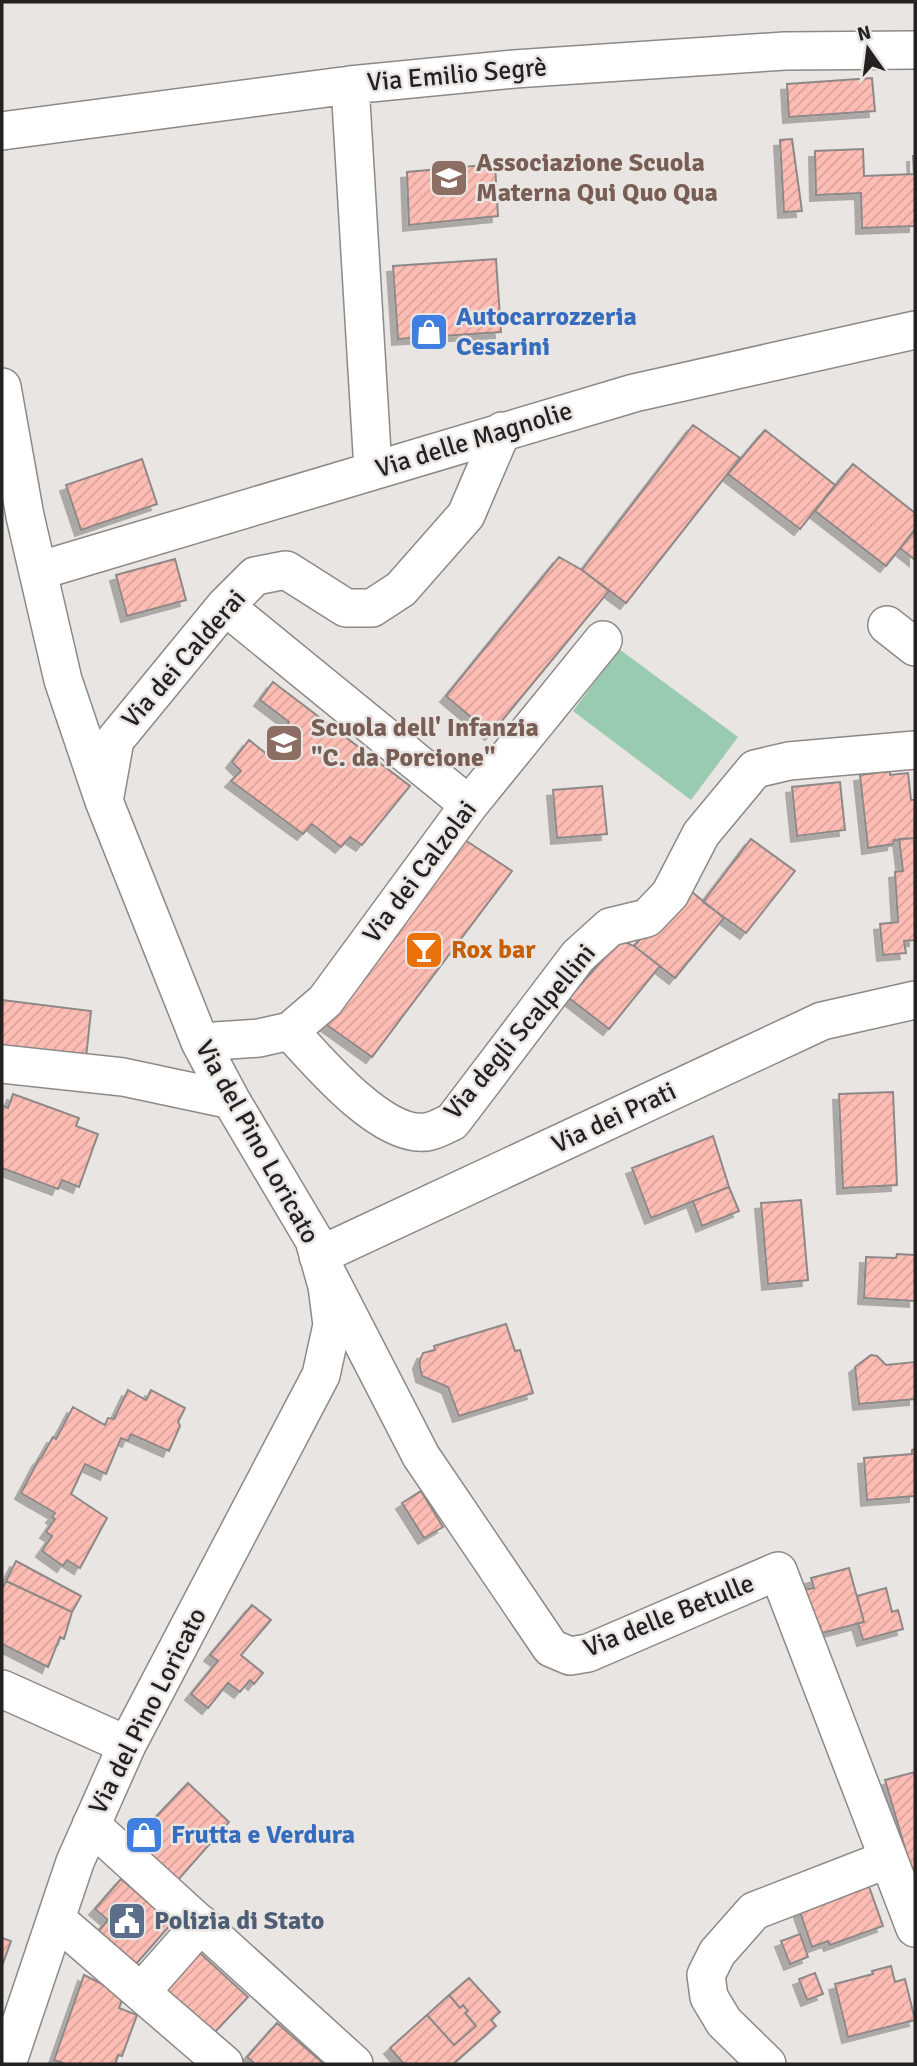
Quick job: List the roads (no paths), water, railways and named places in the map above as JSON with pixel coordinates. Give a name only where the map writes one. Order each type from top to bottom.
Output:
[{"type":"street","name":"Via Emilio Segrè","points":[[2,131],[350,85],[514,69],[785,51],[915,50]]},
{"type":"street","points":[[350,85],[373,470]]},
{"type":"street","name":"Via delle Magnolie","points":[[38,571],[634,393],[915,331]]},
{"type":"street","name":"Via del Pino Loricato","points":[[2,387],[38,571],[63,680],[104,801],[200,1042],[314,1240],[327,1286],[331,1325],[321,1375],[127,1745],[91,1825],[75,1862],[7,2064]]},
{"type":"street","name":"Via dei Calderai","points":[[104,801],[115,740],[225,606],[256,576],[286,570],[346,608],[372,608],[401,589],[466,515],[502,431]]},
{"type":"street","points":[[225,606],[469,805]]},
{"type":"street","name":"Via dei Calzolai","points":[[200,1042],[259,1038],[290,1031],[325,1001],[469,805],[603,640]]},
{"type":"street","name":"Via degli Scalpellini","points":[[290,1031],[343,1088],[394,1126],[426,1132],[452,1122],[578,956],[610,927],[647,918],[670,894],[701,834],[755,769],[789,761],[915,750]]},
{"type":"street","name":"Via dei Prati","points":[[318,1256],[822,1021],[915,1000]]},
{"type":"street","points":[[2,1064],[122,1077],[231,1100]]},
{"type":"street","name":"Via delle Betulle","points":[[318,1256],[421,1455],[551,1648],[570,1656],[588,1653],[778,1572],[915,1928]]},
{"type":"street","points":[[2,1689],[127,1745]]},
{"type":"street","points":[[91,1825],[354,2064]]},
{"type":"street","points":[[767,2064],[724,2022],[709,1997],[706,1975],[717,1953],[754,1911],[888,1859]]},
{"type":"street","points":[[56,1919],[224,2064]]},
{"type":"street","points":[[141,1992],[201,1924]]},
{"type":"place","name":"Associazione Scuola Materna Qui Quo Qua","points":[[449,178]]},
{"type":"place","name":"Autocarrozzeria Cesarini","points":[[429,332]]},
{"type":"place","name":"Scuola dell' Infanzia \"C. da Porcione\"","points":[[284,743]]},
{"type":"place","name":"Rox bar","points":[[424,950]]},
{"type":"place","name":"Frutta e Verdura","points":[[144,1835]]},
{"type":"place","name":"Polizia di Stato","points":[[127,1921]]}]
